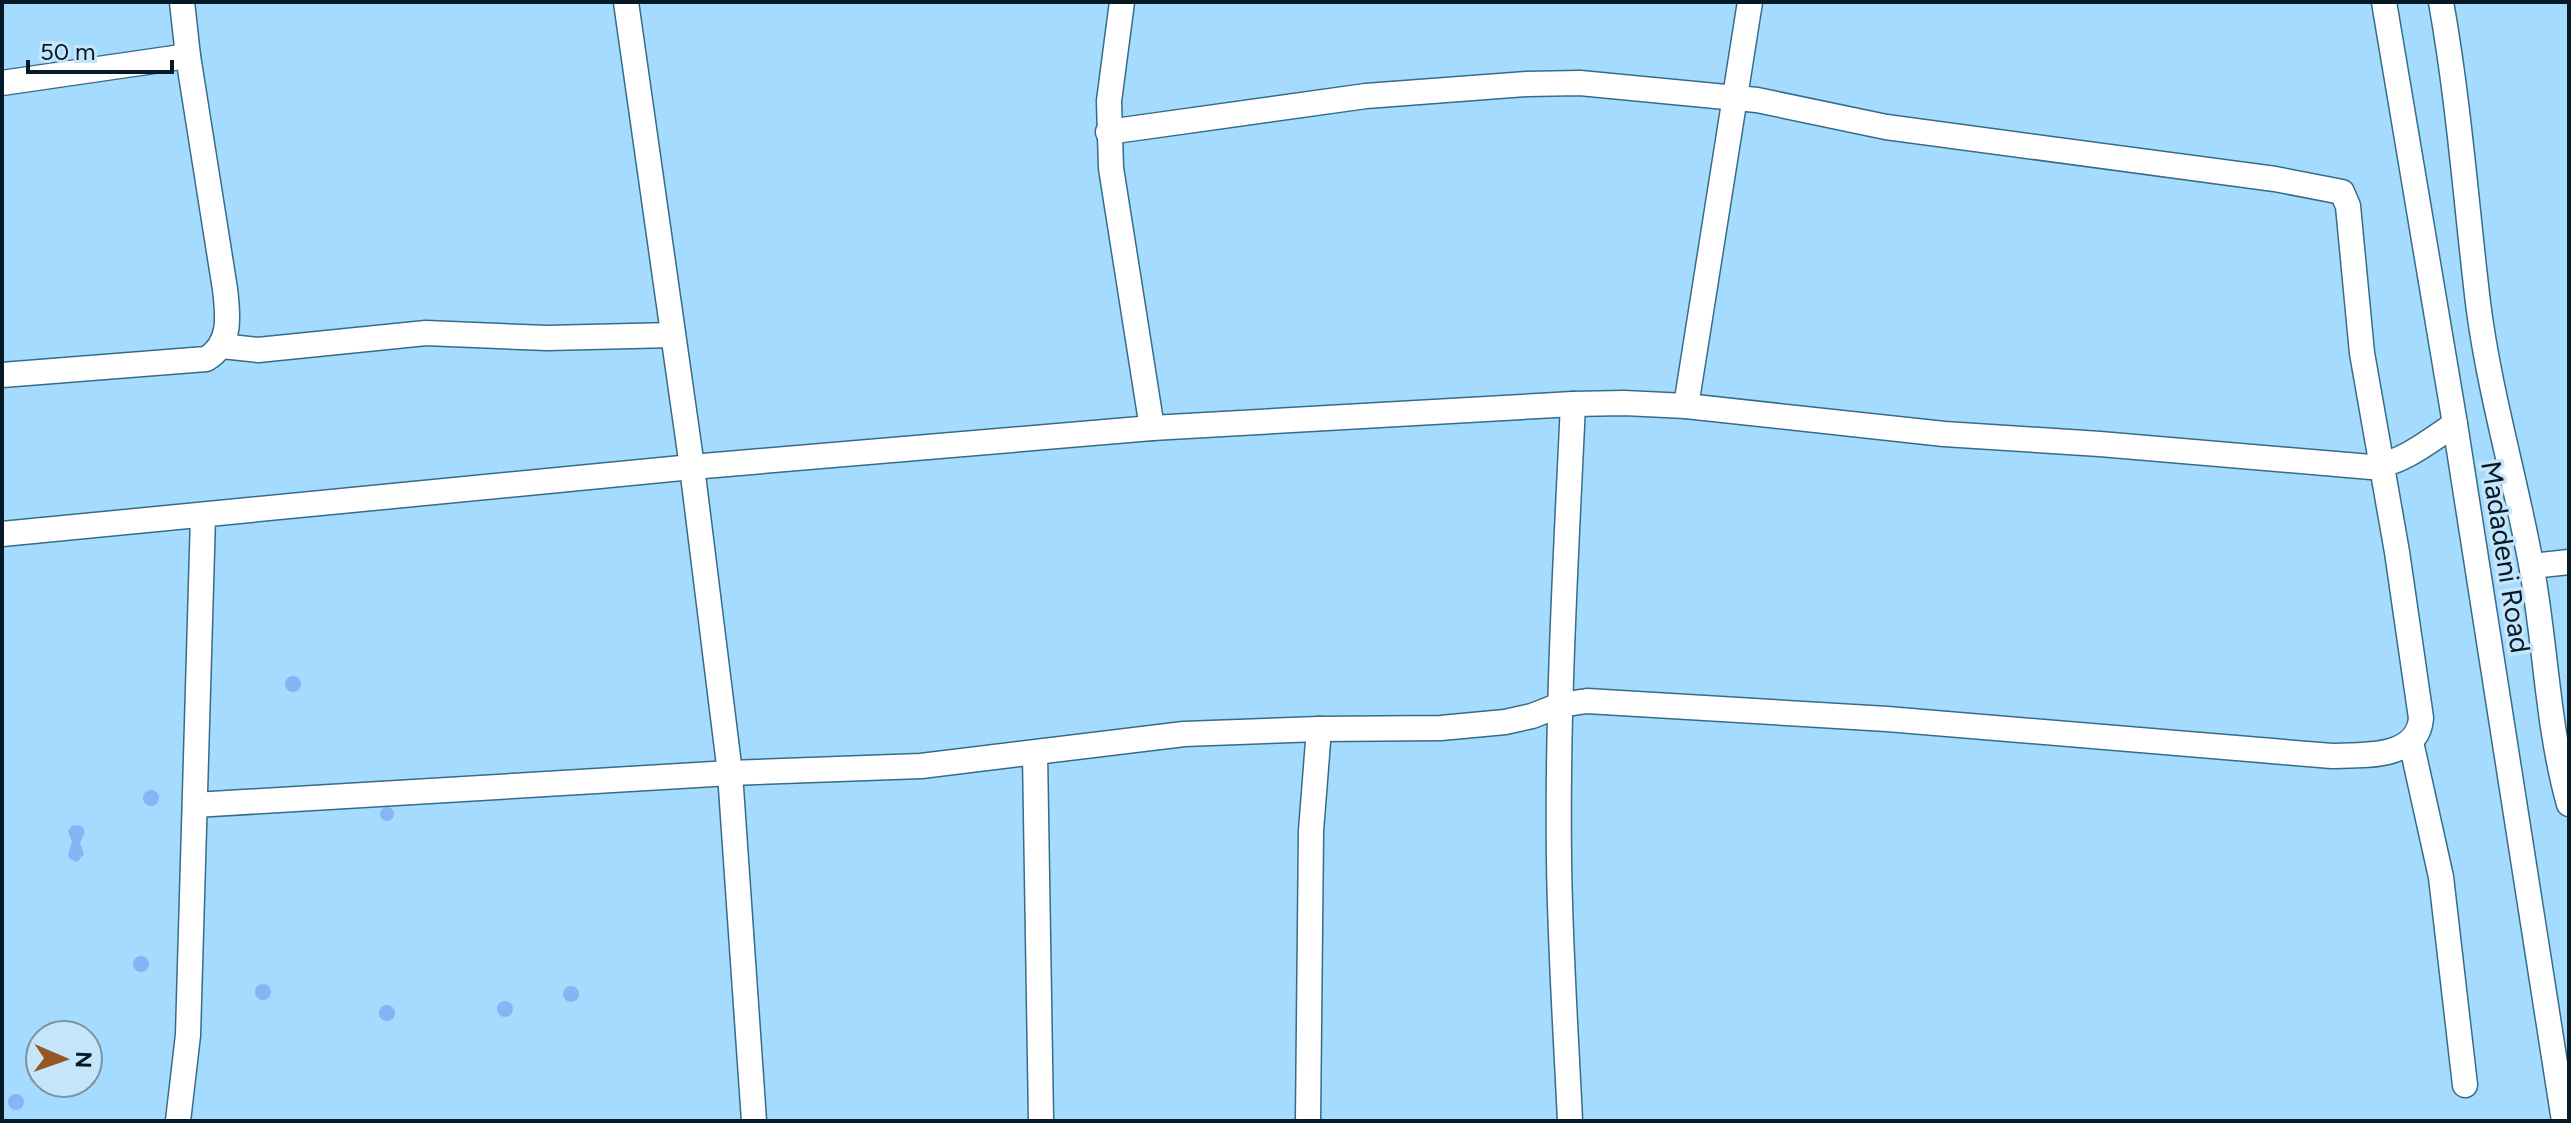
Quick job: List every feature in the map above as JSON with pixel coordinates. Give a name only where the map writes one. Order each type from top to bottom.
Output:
[{"type":"street","points":[[2,375],[206,359],[222,346],[228,313],[182,2]]},
{"type":"street","points":[[626,2],[692,467],[730,773],[754,1121]]},
{"type":"street","points":[[1122,2],[1108,132],[1152,428]]},
{"type":"street","points":[[1686,406],[1750,2]]},
{"type":"street","name":"Madadeni Road","points":[[2384,2],[2455,424],[2564,1121]]},
{"type":"street","points":[[2441,2],[2464,157],[2478,303],[2532,566],[2558,758],[2569,804]]},
{"type":"street","points":[[2,83],[188,56]]},
{"type":"street","points":[[195,805],[730,773],[921,766],[1184,734],[1441,728],[1532,716],[1560,705],[1587,701],[1887,719],[2332,756],[2393,750],[2411,742],[2420,727],[2382,465],[2362,353],[2348,206],[2342,192],[2275,179],[1886,127],[1808,112],[1780,103],[1580,83],[1527,84],[1351,98],[1108,132]]},
{"type":"street","points":[[222,346],[258,350],[426,333],[547,338],[673,335]]},
{"type":"street","points":[[2,534],[692,467],[1152,428],[1573,404],[1686,406],[1944,434],[2371,467],[2410,454],[2455,424]]},
{"type":"street","points":[[1570,1121],[1559,863],[1560,705],[1573,404]]},
{"type":"street","points":[[178,1121],[188,1035],[203,516]]},
{"type":"street","points":[[2532,566],[2569,562]]},
{"type":"street","points":[[1308,1121],[1311,831],[1319,729]]},
{"type":"street","points":[[2411,742],[2441,877],[2465,1085]]},
{"type":"street","points":[[1035,753],[1041,1121]]},
{"type":"building","points":[[290,676],[296,676],[301,684],[299,690],[290,692],[285,687],[285,681]]},
{"type":"building","points":[[151,790],[157,792],[157,804],[151,806],[145,804],[143,798],[145,792]]},
{"type":"building","points":[[387,807],[394,814],[387,821],[380,814]]},
{"type":"building","points":[[73,825],[82,826],[85,832],[80,843],[84,854],[77,862],[70,859],[68,854],[72,842],[68,831]]},
{"type":"building","points":[[141,956],[147,958],[147,970],[141,972],[135,970],[133,964],[135,958]]},
{"type":"building","points":[[260,984],[266,984],[271,992],[269,998],[260,1000],[255,995],[255,989]]},
{"type":"building","points":[[568,986],[574,986],[579,994],[577,1000],[568,1002],[563,997],[563,991]]},
{"type":"building","points":[[505,1001],[511,1003],[511,1015],[505,1017],[499,1015],[497,1009],[499,1003]]},
{"type":"building","points":[[384,1005],[390,1005],[395,1013],[393,1019],[384,1021],[379,1016],[379,1010]]},
{"type":"building","points":[[13,1094],[19,1094],[24,1099],[24,1105],[19,1110],[13,1110],[8,1105],[8,1099]]}]
